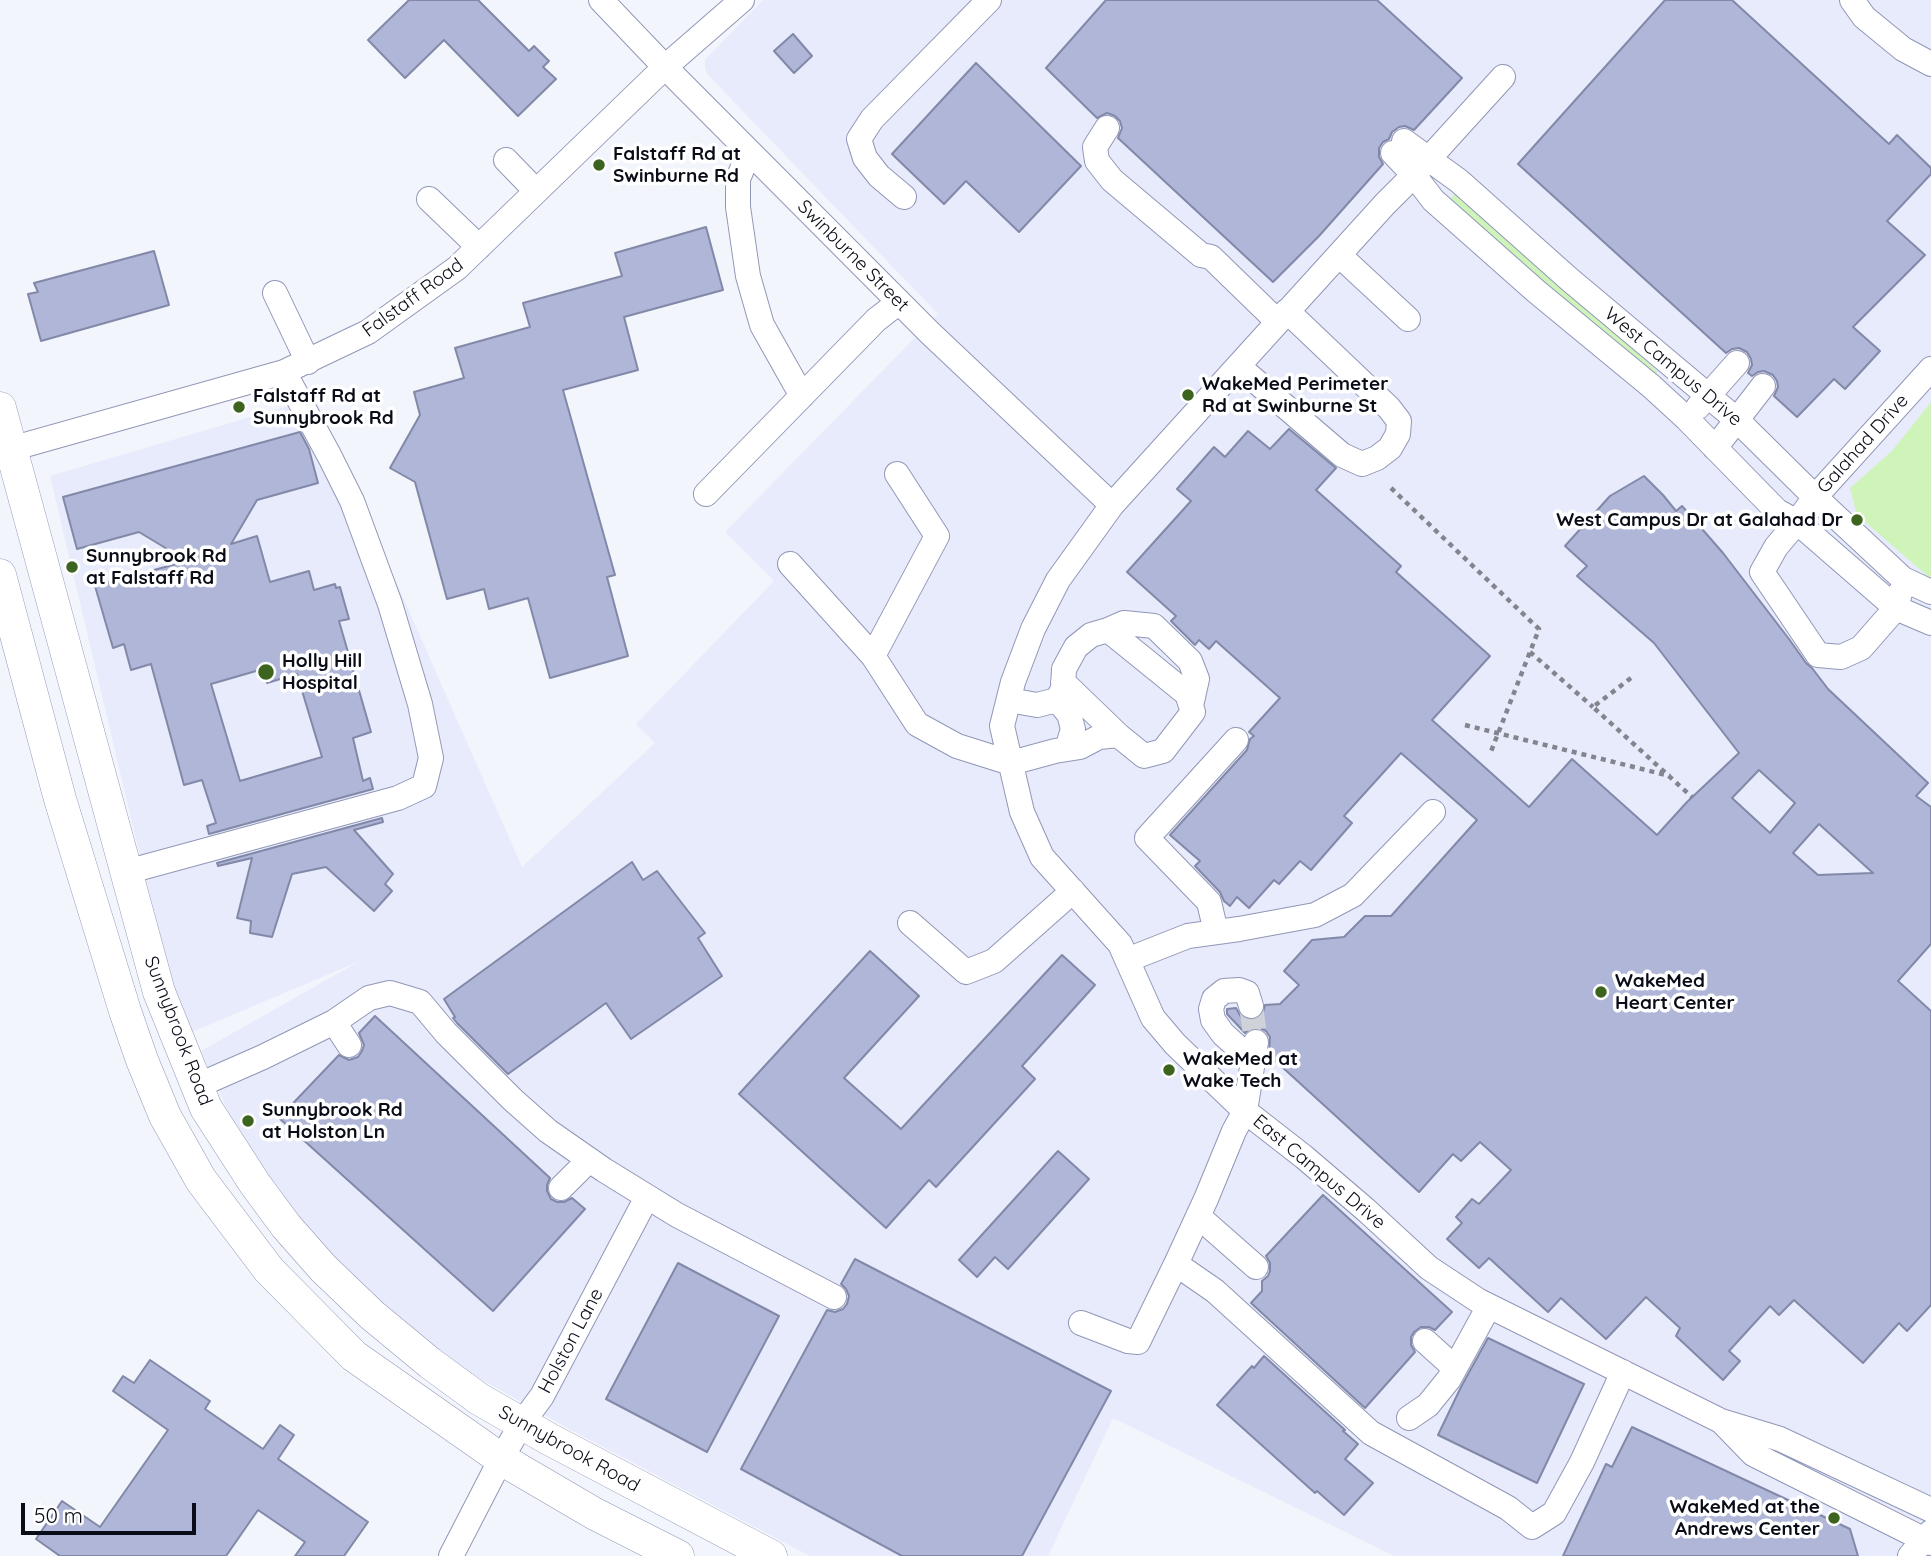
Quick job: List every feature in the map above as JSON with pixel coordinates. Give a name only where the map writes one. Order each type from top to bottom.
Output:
[{"type":"main road","name":"Sunnybrook Road","points":[[0,408],[6,451],[159,992],[206,1108],[256,1184],[286,1226],[323,1268],[372,1315],[479,1399],[771,1556]]},
{"type":"main road","name":"Sunnybrook Road","points":[[0,575],[60,799],[106,953],[142,1060],[165,1116],[201,1180],[269,1270],[354,1356],[501,1459],[595,1514],[678,1556]]},
{"type":"street","name":"Swinburne Street","points":[[601,0],[899,302],[1112,505]]},
{"type":"street","name":"Falstaff Road","points":[[6,451],[284,372],[368,332],[457,268],[665,67],[742,0]]},
{"type":"street","points":[[904,197],[879,176],[864,158],[859,139],[872,119],[989,0]]},
{"type":"street","points":[[1852,0],[1864,17],[1903,49],[1931,64]]},
{"type":"street","points":[[1112,505],[1503,77]]},
{"type":"street","points":[[1107,128],[1095,147],[1097,161],[1112,180],[1201,255],[1211,257],[1278,321],[1389,408],[1399,422],[1398,434],[1390,448],[1377,458],[1362,464],[1342,455],[1234,370]]},
{"type":"street","points":[[1398,147],[1421,167]]},
{"type":"street","points":[[749,152],[738,178],[738,207],[748,275],[762,325],[802,396]]},
{"type":"street","points":[[506,160],[536,191]]},
{"type":"street","name":"West Campus Drive","points":[[1421,167],[1446,173],[1459,181],[1569,279],[1737,420],[1903,579],[1931,592]]},
{"type":"street","name":"West Campus Drive","points":[[1421,167],[1433,200],[1537,292],[1651,386],[1777,511],[1797,522],[1896,608],[1931,623]]},
{"type":"street","points":[[429,199],[479,247]]},
{"type":"street","points":[[1333,262],[1402,325]]},
{"type":"street","points":[[275,293],[308,362]]},
{"type":"street","points":[[706,494],[876,320],[899,302]]},
{"type":"street","points":[[1687,419],[1737,363]]},
{"type":"street","name":"Galahad Drive","points":[[1896,608],[1861,648],[1841,657],[1818,655],[1762,572],[1776,547],[1815,497],[1931,369]]},
{"type":"street","points":[[125,872],[398,798],[424,786],[431,758],[420,704],[390,604],[352,501],[284,372]]},
{"type":"street","points":[[1715,448],[1763,386]]},
{"type":"street","points":[[873,656],[937,536],[897,474]]},
{"type":"street","name":"East Campus Drive","points":[[1112,505],[1058,580],[1033,629],[1013,682],[1003,726],[1022,812],[1042,857],[1120,944],[1153,1018],[1175,1044],[1245,1111],[1356,1201],[1429,1268],[1489,1306],[1721,1420],[1780,1439],[1931,1510]]},
{"type":"street","points":[[790,564],[873,656],[917,724],[957,746],[1011,763],[1080,747],[1099,737],[1118,735]]},
{"type":"street","points":[[1896,608],[1903,579]]},
{"type":"street","points":[[1060,691],[1144,756],[1163,751],[1193,712],[1187,694],[1108,630],[1091,635],[1076,647],[1064,669],[1060,691],[1073,729],[1067,749]]},
{"type":"street","points":[[1009,700],[1037,705],[1060,691]]},
{"type":"street","points":[[1216,932],[1209,902],[1147,838],[1236,740]]},
{"type":"street","points":[[1127,960],[1188,936],[1315,915],[1353,895],[1433,812]]},
{"type":"street","points":[[910,923],[966,972],[994,961],[1073,891]]},
{"type":"street","points":[[1081,1323],[1138,1342],[1245,1111],[1254,1052],[1223,1034],[1213,1020],[1211,1009],[1214,999],[1224,991],[1239,990],[1247,993],[1251,1006]]},
{"type":"street","points":[[197,1086],[334,1022],[369,998],[390,993],[420,1002],[446,1033],[548,1131],[677,1215],[834,1297]]},
{"type":"street","points":[[334,1022],[349,1045]]},
{"type":"street","points":[[561,1188],[589,1160]]},
{"type":"street","name":"Holston Lane","points":[[451,1556],[501,1459],[542,1396],[647,1197]]},
{"type":"street","points":[[1198,1216],[1256,1267]]},
{"type":"street","points":[[1176,1264],[1215,1291],[1371,1433],[1508,1508],[1532,1527],[1554,1513],[1582,1462],[1623,1372]]},
{"type":"street","points":[[1409,1418],[1428,1405],[1449,1379],[1489,1306]]},
{"type":"street","points":[[1431,1335],[1460,1361]]},
{"type":"street","name":"East Campus Drive","points":[[1721,1420],[1753,1454],[1924,1542]]},
{"type":"path","points":[[1391,488],[1539,629],[1490,754]]},
{"type":"path","points":[[1530,652],[1692,797]]},
{"type":"path","points":[[1593,707],[1631,678]]},
{"type":"path","points":[[1465,725],[1670,776]]},
{"type":"shaded area","points":[[763,0],[1931,0],[1931,1556],[1394,1556],[1113,1418],[1048,1556],[810,1556],[571,1430],[447,1360],[368,1295],[292,1215],[229,1113],[201,1051],[360,961],[192,1032],[169,979],[50,476],[315,398],[522,867],[655,743],[636,724],[774,581],[725,532],[938,314],[708,75],[705,60]]},
{"type":"green space","points":[[1458,191],[1658,372],[1656,374],[1611,344],[1448,201]]},
{"type":"green space","points":[[1931,402],[1931,579],[1857,515],[1850,488],[1892,451]]},
{"type":"building","points":[[409,0],[478,0],[529,51],[534,46],[549,61],[543,67],[556,79],[518,116],[444,40],[405,78],[368,40]]},
{"type":"building","points":[[1106,0],[1377,0],[1462,78],[1414,130],[1405,126],[1392,132],[1379,148],[1379,157],[1383,164],[1319,236],[1273,282],[1118,138],[1122,128],[1115,116],[1107,113],[1097,118],[1046,68]]},
{"type":"building","points":[[1665,0],[1732,0],[1889,144],[1897,135],[1931,168],[1931,174],[1887,221],[1925,255],[1853,327],[1880,351],[1845,389],[1834,379],[1797,417],[1774,396],[1778,387],[1773,375],[1764,371],[1752,376],[1748,373],[1752,365],[1747,352],[1739,348],[1726,353],[1518,164]]},
{"type":"building","points":[[793,34],[812,56],[794,73],[774,51]]},
{"type":"building","points":[[976,63],[1081,166],[1019,232],[966,181],[944,204],[892,154]]},
{"type":"building","points":[[706,227],[723,290],[624,317],[638,370],[563,390],[615,575],[607,577],[628,656],[550,678],[528,598],[489,609],[484,589],[447,599],[415,482],[390,468],[420,415],[414,392],[464,378],[455,348],[530,327],[523,303],[622,276],[615,253]]},
{"type":"building","points":[[154,251],[169,305],[41,341],[28,294],[38,292],[34,283]]},
{"type":"building","name":"WakeMed Heart Center","points":[[1289,429],[1336,468],[1316,490],[1401,566],[1396,572],[1490,656],[1432,720],[1529,807],[1572,759],[1657,835],[1687,802],[1739,753],[1654,643],[1577,576],[1587,566],[1565,546],[1610,496],[1644,476],[1676,511],[1682,506],[1723,553],[1828,689],[1928,783],[1916,796],[1931,807],[1931,944],[1898,981],[1931,1011],[1931,1305],[1907,1331],[1899,1323],[1863,1363],[1794,1300],[1779,1315],[1770,1306],[1729,1351],[1740,1361],[1723,1380],[1676,1336],[1680,1328],[1646,1297],[1606,1339],[1561,1298],[1548,1312],[1489,1258],[1479,1268],[1447,1239],[1462,1223],[1456,1217],[1472,1199],[1479,1204],[1511,1170],[1480,1142],[1461,1161],[1453,1154],[1419,1192],[1269,1055],[1270,1037],[1266,1031],[1258,1027],[1250,1028],[1245,1033],[1227,1014],[1227,1009],[1236,1008],[1241,1017],[1255,1020],[1262,1016],[1265,1005],[1280,1004],[1299,985],[1284,971],[1312,940],[1344,937],[1365,916],[1391,916],[1477,820],[1401,753],[1344,816],[1352,823],[1311,870],[1300,861],[1279,884],[1274,880],[1249,908],[1237,897],[1230,906],[1224,901],[1220,892],[1195,866],[1200,861],[1170,835],[1247,750],[1250,739],[1254,736],[1249,732],[1280,698],[1216,641],[1209,649],[1199,640],[1195,645],[1171,621],[1176,616],[1127,572],[1191,501],[1177,489],[1214,447],[1225,457],[1248,431],[1270,449]],"holes":[[[1759,770],[1795,803],[1770,833],[1732,798]],[[1819,824],[1873,873],[1818,875],[1793,853]]]},
{"type":"building","points":[[300,432],[309,449],[318,483],[257,500],[231,544],[257,536],[270,582],[309,571],[314,590],[335,584],[336,588],[340,587],[349,619],[339,621],[371,732],[353,738],[363,781],[370,778],[373,789],[209,834],[207,826],[216,823],[202,780],[184,785],[151,664],[131,670],[124,644],[113,648],[95,586],[187,561],[139,532],[77,549],[63,497]],"holes":[[[263,669],[267,683],[297,674],[322,757],[240,781],[211,684]]]},
{"type":"building","points":[[382,818],[383,822],[354,830],[393,874],[385,884],[392,891],[374,911],[326,867],[292,874],[272,937],[250,933],[251,921],[237,918],[252,858],[218,866],[217,863]]},
{"type":"building","points":[[632,862],[643,880],[657,871],[705,933],[698,938],[722,976],[631,1039],[606,1003],[508,1074],[457,1023],[444,999]]},
{"type":"building","points":[[870,951],[919,996],[844,1078],[901,1129],[1062,955],[1095,985],[1022,1066],[1035,1079],[936,1187],[929,1180],[886,1228],[739,1094]]},
{"type":"building","points":[[375,1016],[550,1178],[547,1191],[551,1199],[564,1202],[572,1198],[585,1209],[493,1311],[279,1118],[339,1055],[349,1060],[358,1057],[364,1045],[359,1033]]},
{"type":"building","points":[[1058,1151],[1089,1179],[1008,1269],[995,1257],[977,1277],[959,1260]]},
{"type":"building","points":[[1323,1195],[1452,1312],[1435,1330],[1421,1327],[1414,1332],[1411,1345],[1415,1352],[1365,1408],[1251,1303],[1262,1291],[1262,1281],[1270,1271],[1266,1256]]},
{"type":"building","points":[[855,1259],[1111,1391],[1022,1556],[902,1556],[741,1469],[827,1310],[835,1312],[847,1304],[849,1296],[841,1284]]},
{"type":"building","points":[[678,1263],[779,1316],[707,1452],[606,1399]]},
{"type":"building","points":[[1488,1338],[1584,1384],[1537,1483],[1438,1435]]},
{"type":"building","points":[[1264,1356],[1358,1444],[1345,1459],[1373,1483],[1344,1515],[1317,1491],[1315,1493],[1217,1405]]},
{"type":"building","points":[[150,1360],[210,1401],[205,1409],[263,1449],[280,1425],[294,1435],[278,1459],[368,1522],[344,1556],[295,1556],[305,1542],[258,1510],[226,1556],[60,1556],[36,1539],[62,1501],[100,1527],[168,1430],[113,1391],[123,1376],[134,1383]]},
{"type":"building","points":[[1632,1427],[1850,1529],[1858,1556],[1563,1556],[1606,1464],[1612,1467]]},
{"type":"tunnel","points":[[1251,1006],[1256,1042]]},
{"type":"place","name":"Falstaff Rd at Swinburne Rd","points":[[599,165]]},
{"type":"place","name":"WakeMed Perimeter Rd at Swinburne St","points":[[1188,395]]},
{"type":"place","name":"Falstaff Rd at Sunnybrook Rd","points":[[239,407]]},
{"type":"place","name":"West Campus Dr at Galahad Dr","points":[[1857,520]]},
{"type":"place","name":"Sunnybrook Rd at Falstaff Rd","points":[[72,567]]},
{"type":"place","name":"Holly Hill Hospital","points":[[266,672]]},
{"type":"place","name":"WakeMed Heart Center","points":[[1601,992]]},
{"type":"place","name":"WakeMed at Wake Tech","points":[[1169,1070]]},
{"type":"place","name":"Sunnybrook Rd at Holston Ln","points":[[248,1121]]},
{"type":"place","name":"WakeMed at the Andrews Center","points":[[1834,1518]]}]
